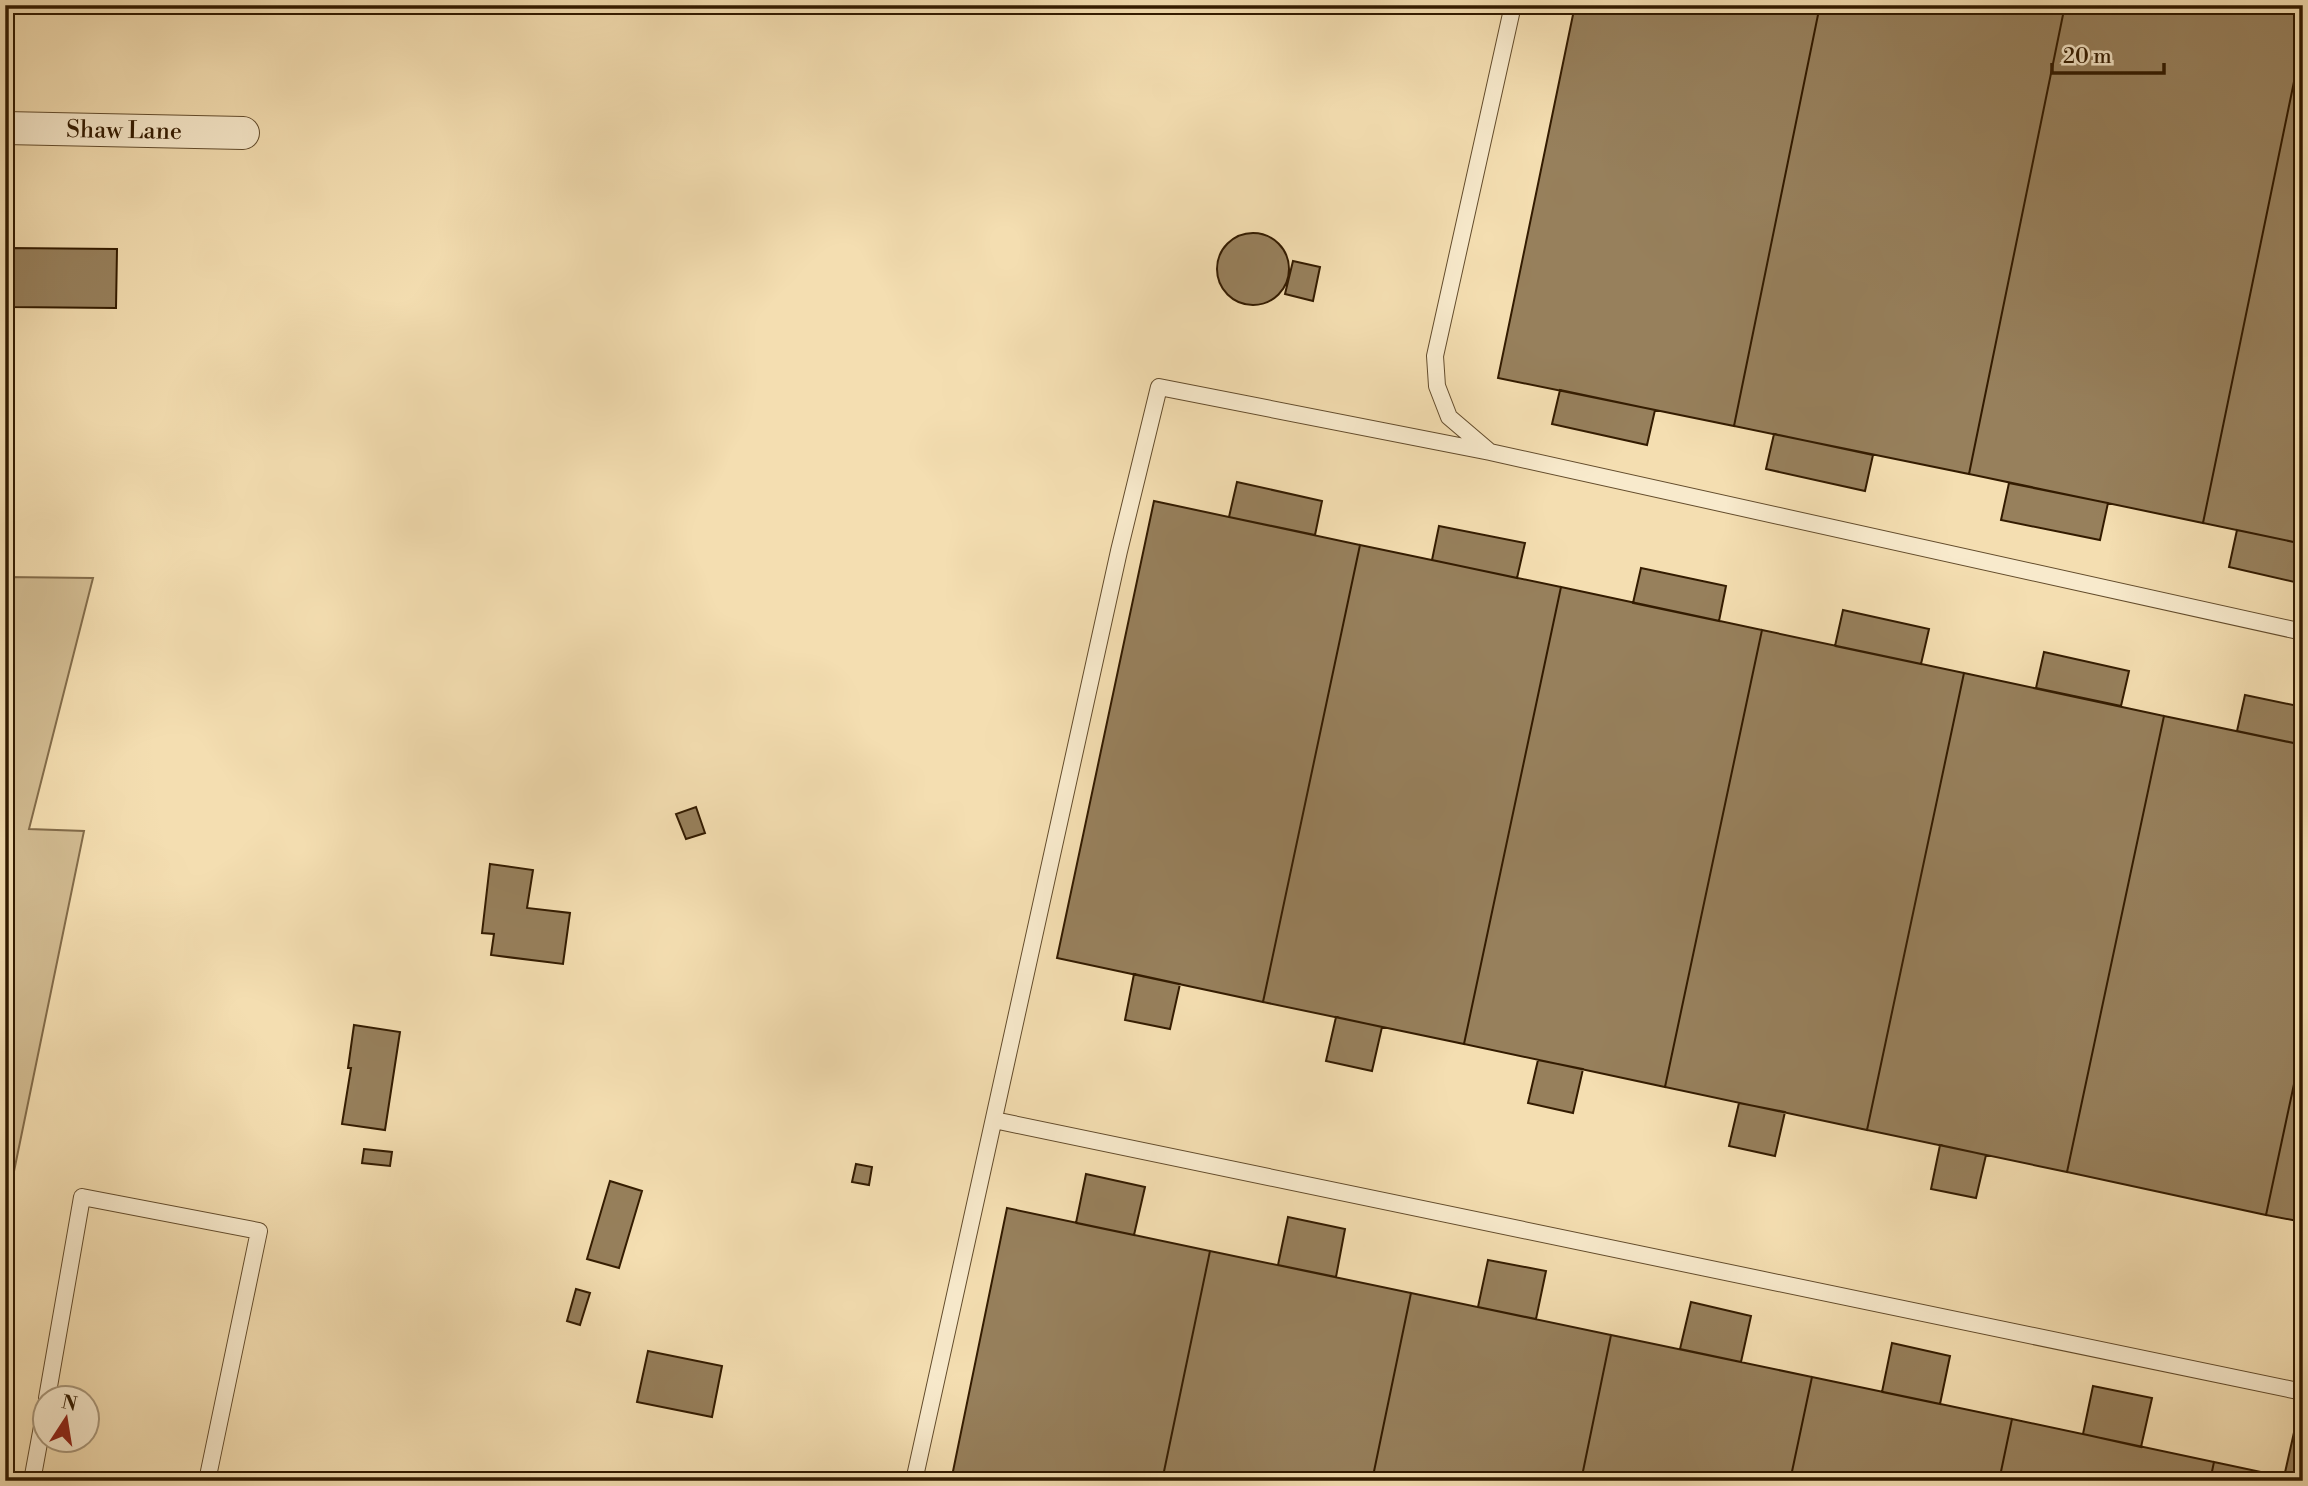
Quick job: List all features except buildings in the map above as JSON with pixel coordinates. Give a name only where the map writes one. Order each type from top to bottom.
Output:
[{"type":"street","name":"Shaw Lane","points":[[5,128],[243,133]]},
{"type":"lane","points":[[1490,452],[1449,417],[1437,386],[1435,356],[1513,5]]},
{"type":"lane","points":[[914,1481],[1119,551],[1159,387],[1490,452],[2303,632]]},
{"type":"lane","points":[[994,1120],[2303,1392]]},
{"type":"lane","points":[[49,1384],[82,1197],[260,1231],[207,1481]]},
{"type":"lane","points":[[32,1481],[37,1454]]},
{"type":"shaded area","points":[[5,577],[93,578],[29,829],[84,831],[5,1215]]}]
